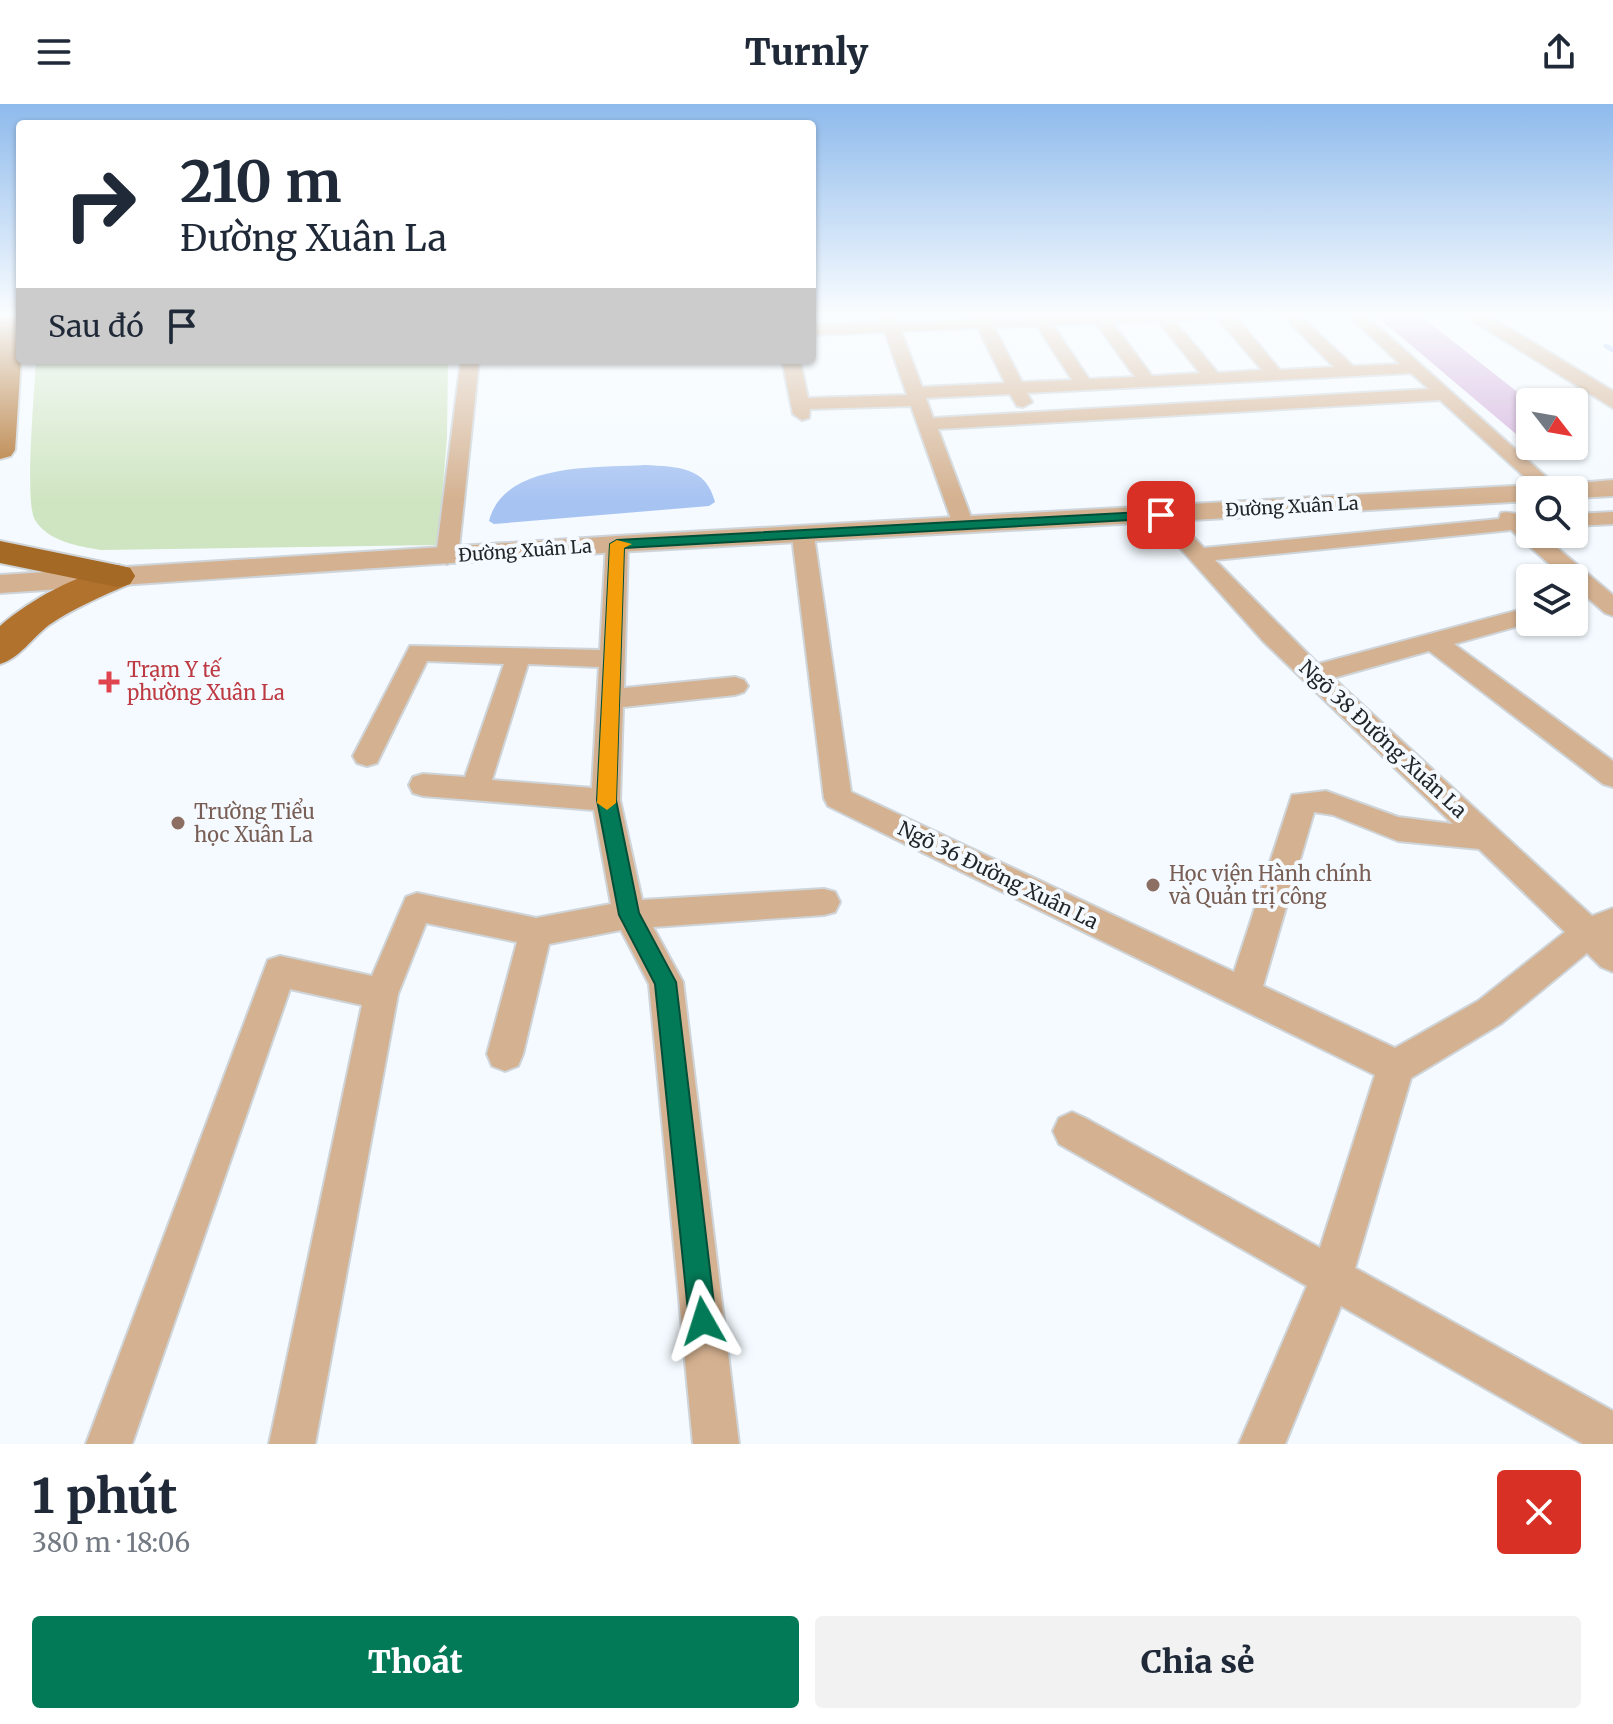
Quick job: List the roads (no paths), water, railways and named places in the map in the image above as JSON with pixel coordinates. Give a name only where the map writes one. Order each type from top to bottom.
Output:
[{"type":"highway","points":[[0,552],[117,576]]},
{"type":"main road","points":[[0,450],[7,376]]},
{"type":"main road","points":[[0,651],[8,639],[49,608],[117,576]]},
{"type":"street","points":[[447,557],[468,376]]},
{"type":"street","points":[[794,376],[801,409],[1016,388],[1285,376]]},
{"type":"street","points":[[908,376],[963,525]]},
{"type":"street","points":[[1010,376],[1026,407]]},
{"type":"street","points":[[1078,376],[1084,385]]},
{"type":"street","points":[[1144,376],[1148,382]]},
{"type":"street","points":[[1211,376],[1214,379]]},
{"type":"street","points":[[1423,376],[1535,476]]},
{"type":"street","points":[[1572,376],[1613,401]]},
{"type":"street","points":[[927,424],[1442,394]]},
{"type":"street","points":[[1588,489],[1613,488]]},
{"type":"street","name":"Đường Xuân La","points":[[0,584],[617,544],[1516,494]]},
{"type":"street","points":[[1487,497],[1516,518]]},
{"type":"street","name":"Ngõ 38 Đường Xuân La","points":[[1161,515],[1272,635],[1487,837],[1605,937]]},
{"type":"street","points":[[1588,519],[1613,518]]},
{"type":"street","points":[[1198,555],[1516,523]]},
{"type":"street","name":"Ngõ 36 Đường Xuân La","points":[[803,536],[838,798],[1396,1067]]},
{"type":"street","points":[[617,544],[606,800],[629,915],[666,982],[716,1444]]},
{"type":"street","points":[[1547,548],[1599,601]]},
{"type":"street","points":[[1314,674],[1516,619]]},
{"type":"street","points":[[1433,641],[1608,766]]},
{"type":"street","points":[[367,756],[419,652],[612,659]]},
{"type":"street","points":[[476,787],[519,655]]},
{"type":"street","points":[[610,699],[735,686]]},
{"type":"street","points":[[423,785],[606,800]]},
{"type":"street","points":[[1244,994],[1296,810],[1302,803],[1312,800],[1329,803],[1395,828],[1432,835],[1487,837]]},
{"type":"street","points":[[292,1444],[381,994],[417,907],[536,932],[629,915],[824,902]]},
{"type":"street","points":[[505,1054],[536,932]]},
{"type":"street","points":[[1262,1444],[1332,1277],[1396,1067],[1490,1012],[1605,937]]},
{"type":"street","points":[[109,1444],[280,971],[381,994]]},
{"type":"street","points":[[1072,1131],[1613,1436]]},
{"type":"water","points":[[645,465],[679,468],[697,475],[711,490],[715,502],[709,506],[494,524],[489,521],[498,502],[513,488],[532,478],[578,468]]},
{"type":"place","name":"Trạm Y tế phường Xuân La","points":[[109,682]]},
{"type":"place","name":"Trường Tiểu học Xuân La","points":[[178,823]]},
{"type":"place","name":"Học viện Hành chính và Quản trị công","points":[[1153,885]]}]
